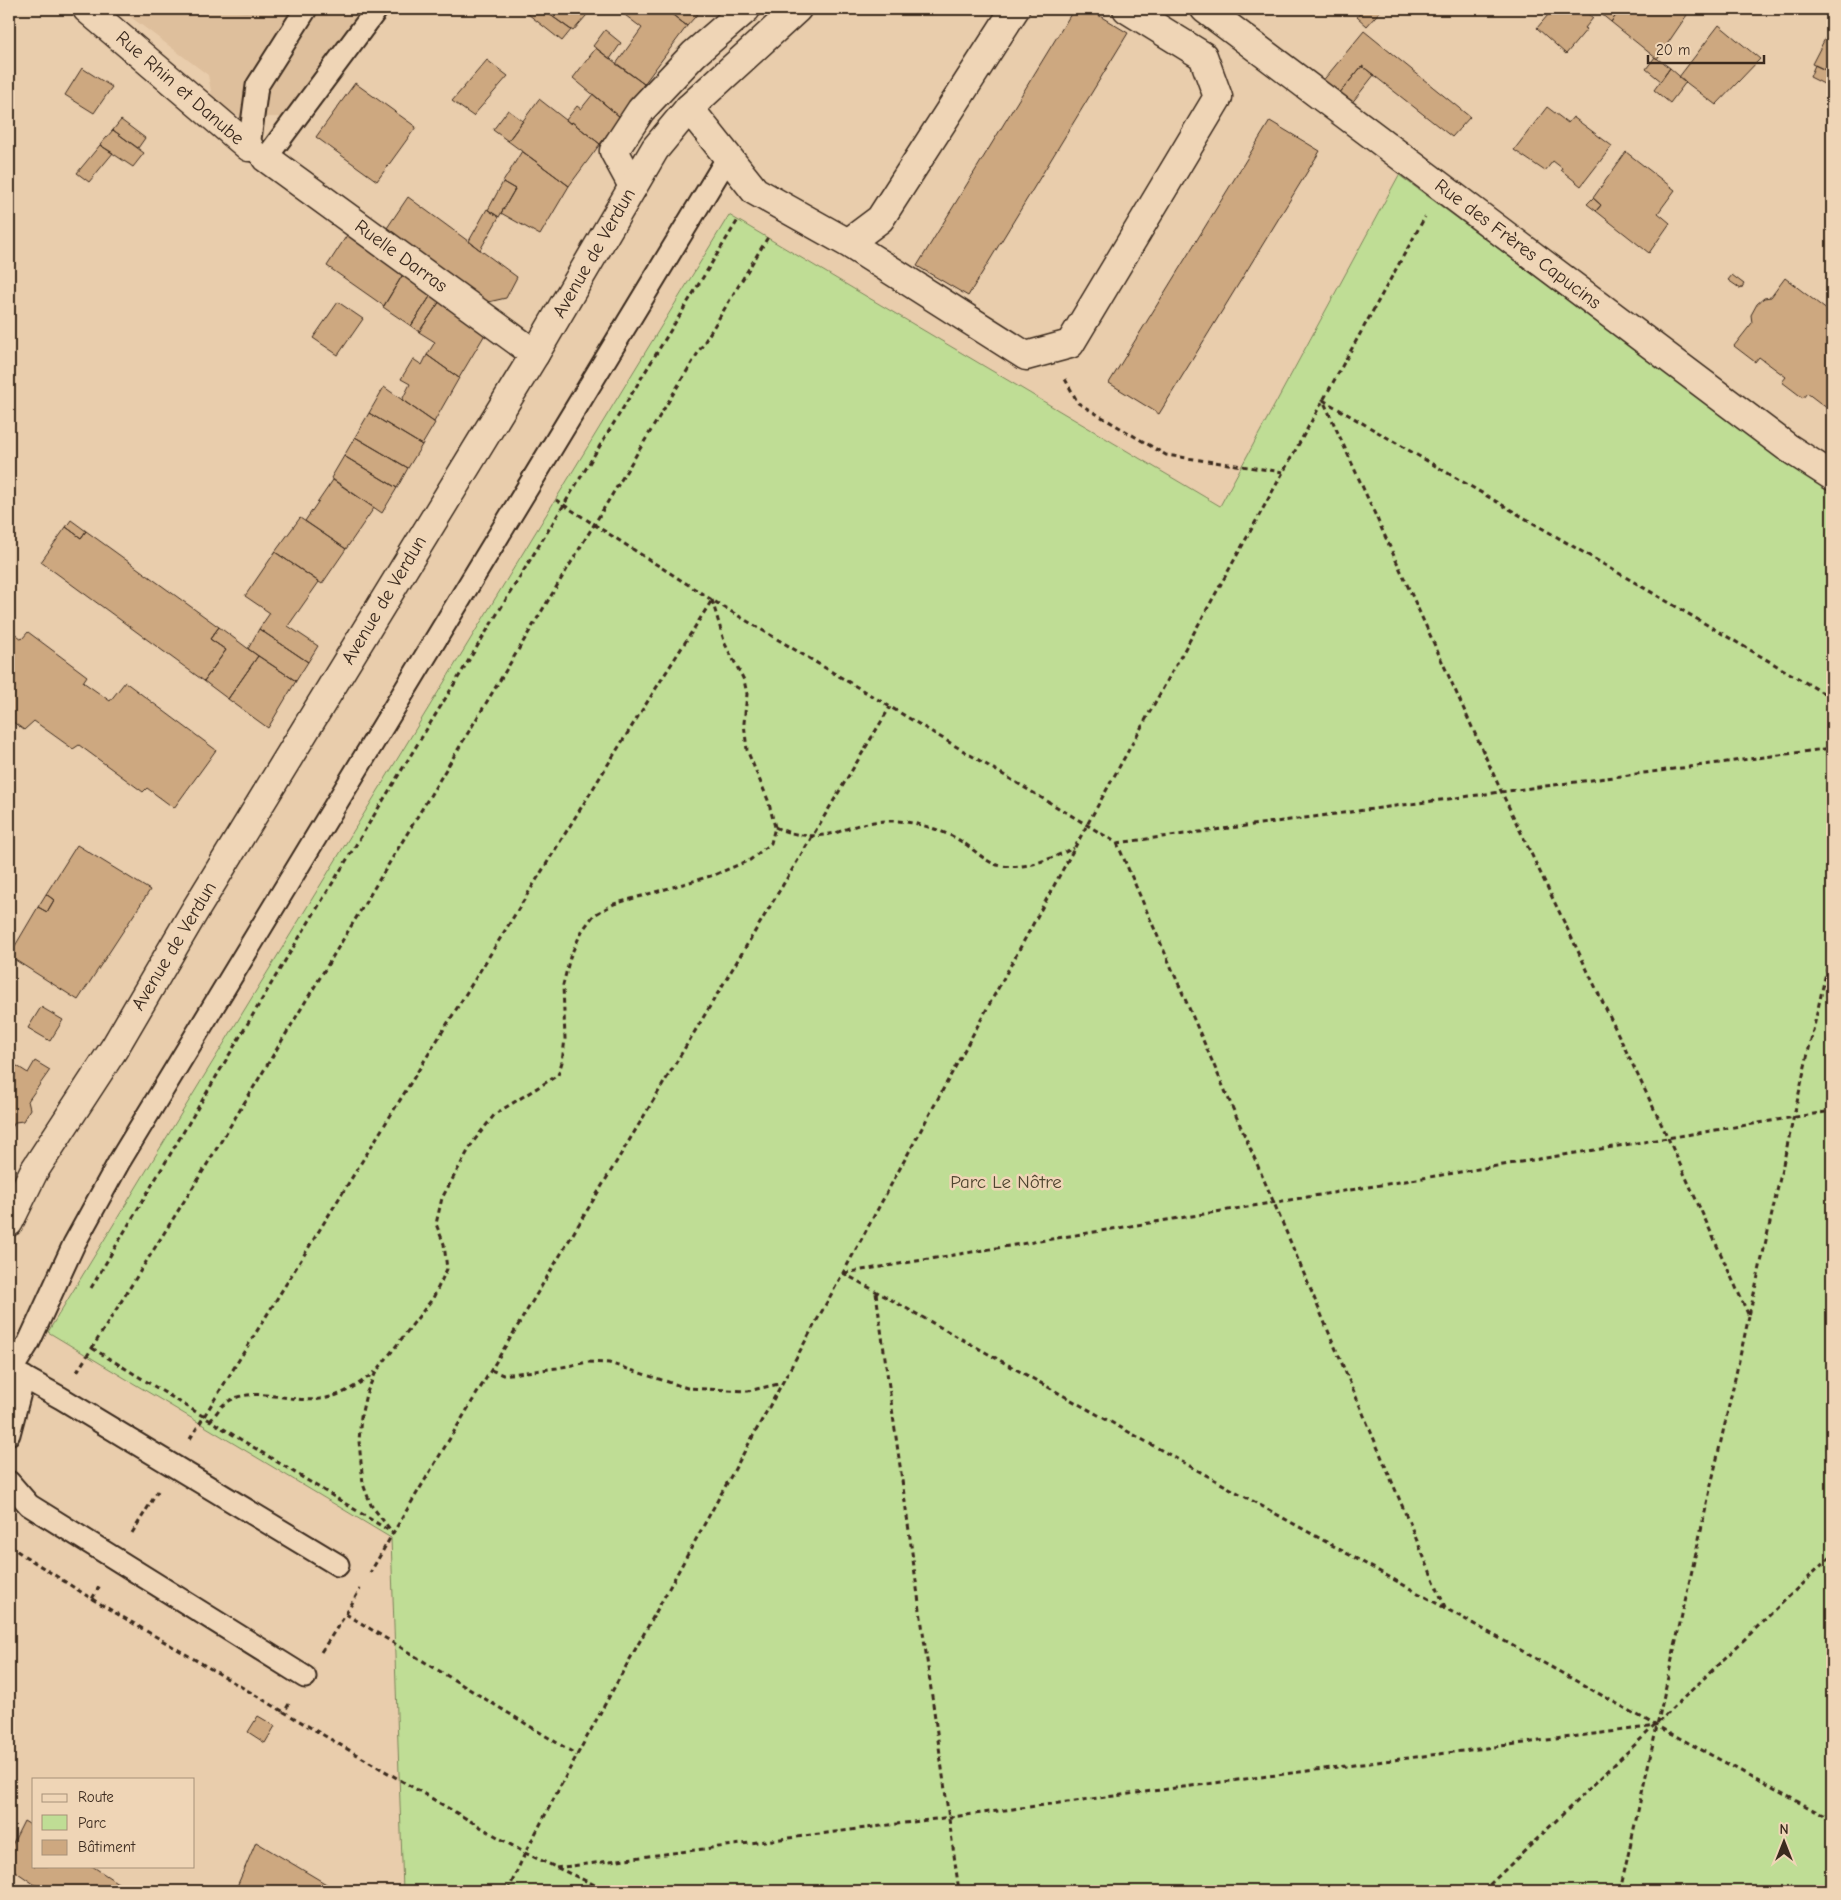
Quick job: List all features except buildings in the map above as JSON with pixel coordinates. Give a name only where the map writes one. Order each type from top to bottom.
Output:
[{"type":"street","name":"Rue Rhin et Danube","points":[[87,9],[258,152]]},
{"type":"street","points":[[633,186],[614,152],[641,110],[694,54],[746,9]]},
{"type":"street","name":"Avenue de Verdun","points":[[9,1222],[34,1171],[115,1047],[199,904],[535,354],[656,149],[688,108],[797,9]]},
{"type":"street","points":[[848,243],[880,218],[1015,9]]},
{"type":"street","points":[[688,108],[756,191],[848,243],[1026,356],[1070,344],[1218,97],[1203,56],[1127,9]]},
{"type":"street","name":"Rue des Frères Capucins","points":[[1205,9],[1787,447],[1832,476]]},
{"type":"street","name":"Ruelle Darras","points":[[258,152],[535,354]]},
{"type":"lane","points":[[258,152],[257,86],[306,9]]},
{"type":"lane","points":[[258,152],[377,9]]},
{"type":"lane","points":[[9,1434],[14,1372],[74,1244],[119,1162],[530,480],[728,157]]},
{"type":"lane","points":[[14,1372],[61,1398],[338,1565]]},
{"type":"lane","points":[[9,1482],[29,1505],[305,1677]]},
{"type":"path","points":[[508,1891],[525,1853],[578,1755],[783,1384],[1074,848],[1442,186]]},
{"type":"path","points":[[89,1291],[280,969],[756,191]]},
{"type":"path","points":[[61,1398],[203,1171],[786,208]]},
{"type":"path","points":[[1050,350],[1078,403],[1166,455],[1283,472]]},
{"type":"path","points":[[1323,400],[1832,698]]},
{"type":"path","points":[[1323,400],[1502,793],[1668,1138],[1749,1316]]},
{"type":"path","points":[[530,480],[593,525],[712,600],[1117,843],[1274,1203],[1445,1607]]},
{"type":"path","points":[[393,1533],[371,1505],[363,1484],[359,1441],[361,1416],[366,1394],[376,1372],[433,1298],[446,1269],[444,1244],[436,1224],[442,1198],[473,1142],[495,1114],[558,1075],[565,1039],[563,985],[570,957],[582,931],[594,915],[614,904],[714,876],[750,860],[771,843],[774,827],[768,800],[747,750],[744,723],[747,694],[744,680],[724,644],[712,600]]},
{"type":"path","points":[[188,1442],[615,753],[712,600]]},
{"type":"path","points":[[369,1573],[890,707]]},
{"type":"path","points":[[1117,843],[1832,748]]},
{"type":"path","points":[[774,827],[786,832],[813,836],[830,834],[853,826],[872,823],[891,821],[906,823],[950,835],[980,856],[996,864],[1016,866],[1035,864],[1074,848]]},
{"type":"path","points":[[1620,1891],[1832,946]]},
{"type":"path","points":[[843,1273],[1832,1111]]},
{"type":"path","points":[[843,1273],[1657,1726],[1832,1820]]},
{"type":"path","points":[[875,1292],[959,1891]]},
{"type":"path","points":[[92,1348],[393,1533]]},
{"type":"path","points":[[491,1370],[503,1375],[588,1362],[609,1364],[687,1388],[748,1390],[783,1384]]},
{"type":"path","points":[[210,1422],[222,1407],[232,1399],[263,1395],[302,1400],[320,1400],[348,1390],[376,1372]]},
{"type":"path","points":[[127,1541],[162,1483]]},
{"type":"path","points":[[9,1546],[92,1599],[525,1853],[608,1891]]},
{"type":"path","points":[[1483,1891],[1832,1556]]},
{"type":"path","points":[[284,1712],[365,1581]]},
{"type":"path","points":[[92,1599],[102,1582]]},
{"type":"path","points":[[346,1614],[578,1755]]},
{"type":"path","points":[[556,1868],[1657,1726]]},
{"type":"shaded area","points":[[120,9],[362,9],[284,117],[241,117],[213,102],[208,75]]},
{"type":"green space","name":"Parc Le Nôtre","points":[[1399,175],[1785,461],[1832,491],[1832,1891],[403,1891],[391,1538],[48,1332],[729,215],[1220,506]]}]
